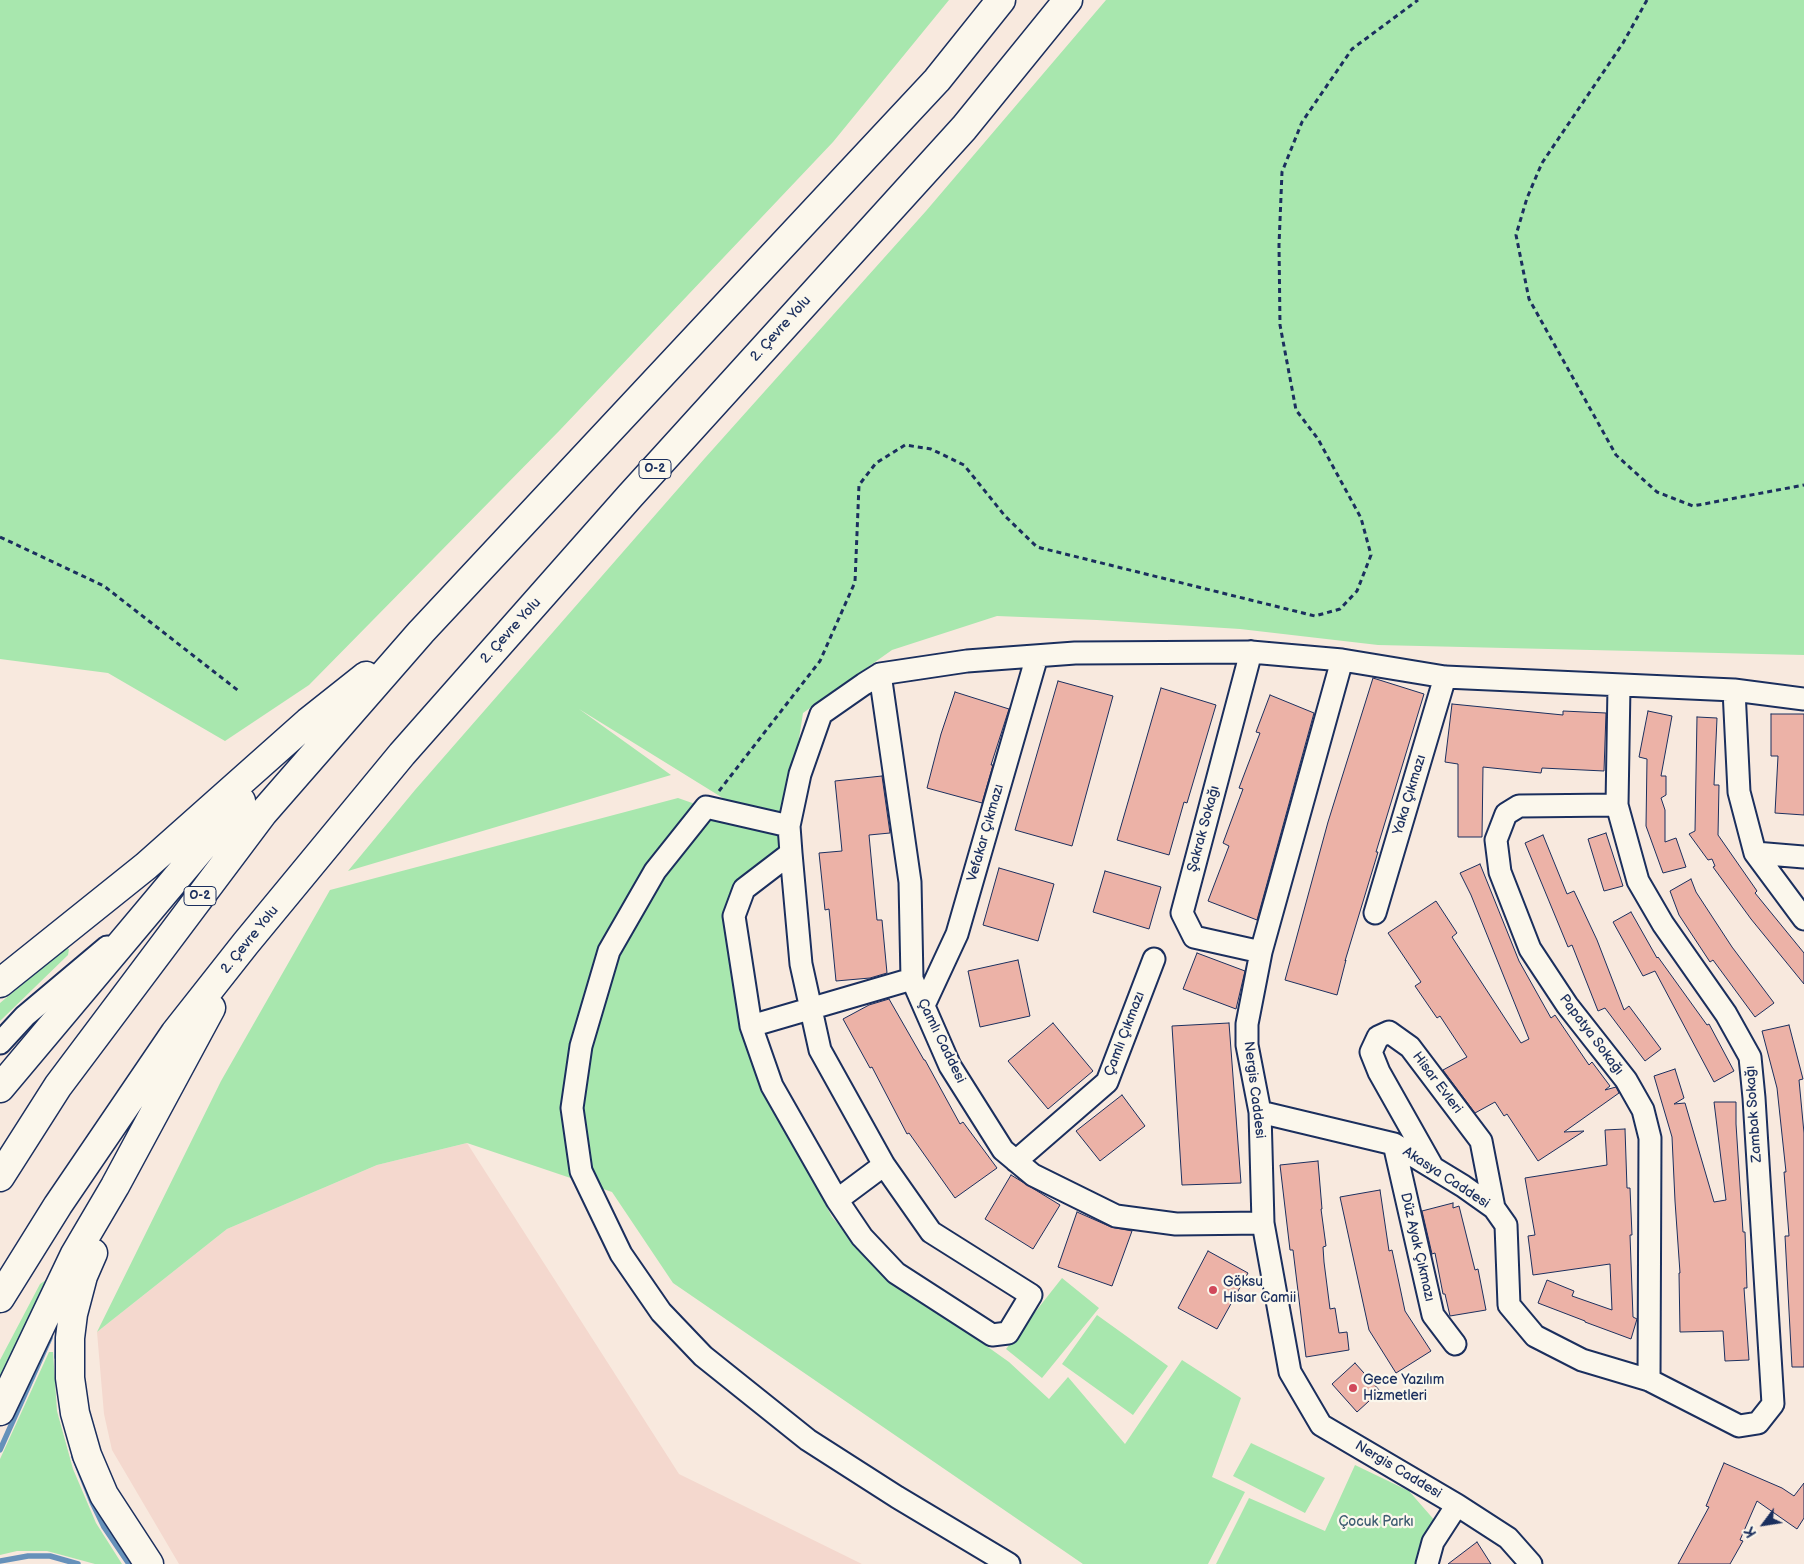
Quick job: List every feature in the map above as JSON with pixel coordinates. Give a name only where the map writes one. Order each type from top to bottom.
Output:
[{"type":"highway","name":"O-2","points":[[0,1177],[58,1086],[263,813],[422,632],[937,80],[1001,0]]},
{"type":"highway","name":"2. Çevre Yolu","points":[[0,1298],[58,1205],[114,1121],[175,1033],[246,943],[402,754],[630,496],[964,128],[1068,0]]},
{"type":"highway","points":[[0,984],[146,866],[308,722],[422,632]]},
{"type":"highway","points":[[0,1088],[141,918],[308,722]]},
{"type":"highway","points":[[0,1411],[75,1254],[116,1186],[246,943]]},
{"type":"highway","points":[[116,1186],[102,1231],[83,1276],[73,1314],[70,1338],[70,1378],[75,1413],[87,1456],[104,1495],[149,1564]]},
{"type":"street","points":[[791,853],[744,889],[734,916],[751,1026],[772,1086],[837,1200],[862,1237],[896,1273],[992,1335],[1008,1332],[1031,1295],[931,1232],[884,1165],[820,1050],[801,964],[789,826],[800,774],[821,714],[880,674],[968,660],[1075,654],[1251,652],[1342,660],[1446,676],[1619,686],[1734,690],[1804,699]]},
{"type":"street","name":"Şakrak Sokağı","points":[[1251,652],[1182,913],[1194,936],[1261,952]]},
{"type":"street","name":"Vefakar Çıkmazı","points":[[924,1005],[957,934],[1037,656]]},
{"type":"street","name":"Nergis Caddesi","points":[[1342,660],[1261,952],[1248,1024],[1247,1045],[1260,1112],[1263,1223],[1290,1372],[1321,1425],[1457,1505],[1508,1538],[1531,1564]]},
{"type":"street","name":"Çamlı Caddesi","points":[[880,674],[910,882],[912,979],[950,1066],[1003,1150],[1033,1174],[1116,1216],[1176,1224],[1263,1223]]},
{"type":"street","name":"Yaka Çıkmazı","points":[[1375,913],[1446,676]]},
{"type":"street","name":"Zambak Sokağı","points":[[1619,686],[1617,805],[1638,881],[1663,924],[1726,1014],[1750,1057],[1773,1404],[1758,1423],[1739,1426],[1649,1380]]},
{"type":"street","points":[[1734,690],[1740,792],[1755,853],[1804,919]]},
{"type":"street","name":"Papatya Sokağı","points":[[1617,805],[1519,806],[1506,814],[1496,840],[1500,872],[1530,949],[1567,1005],[1626,1080],[1643,1110],[1650,1138],[1649,1380]]},
{"type":"street","points":[[789,826],[706,807],[655,871],[609,951],[581,1046],[572,1108],[581,1172],[620,1254],[661,1312],[703,1356],[808,1440],[897,1497],[1009,1564]]},
{"type":"street","points":[[1755,853],[1804,857]]},
{"type":"street","points":[[0,1043],[25,1016],[141,918]]},
{"type":"street","name":"Çamlı Çıkmazı","points":[[1016,1161],[1107,1082],[1154,958]]},
{"type":"street","points":[[751,1026],[912,979]]},
{"type":"street","name":"Hisar Evleri","points":[[1433,1168],[1371,1052],[1378,1037],[1389,1032],[1410,1047],[1481,1141],[1494,1208]]},
{"type":"street","name":"Akasya Caddesi","points":[[1260,1112],[1394,1144],[1494,1208],[1506,1226],[1509,1305],[1535,1336],[1582,1360],[1649,1380]]},
{"type":"street","name":"Düz Ayak Çıkmazı","points":[[1394,1144],[1433,1315],[1455,1344]]},
{"type":"street","points":[[837,1200],[884,1165]]},
{"type":"street","points":[[1428,1564],[1433,1542],[1457,1505]]},
{"type":"path","points":[[706,807],[820,661],[855,582],[859,485],[876,463],[905,445],[931,449],[964,465],[1005,516],[1037,546],[1316,616],[1340,609],[1357,592],[1370,555],[1361,518],[1318,439],[1296,410],[1280,325],[1279,245],[1282,172],[1302,122],[1352,48],[1418,0]]},
{"type":"path","points":[[1647,0],[1623,43],[1542,163],[1527,198],[1516,235],[1529,299],[1616,455],[1657,492],[1693,506],[1804,485]]},
{"type":"path","points":[[0,537],[104,586],[240,692]]},
{"type":"shaded area","points":[[467,1143],[679,1474],[862,1564],[179,1564],[112,1450],[104,1414],[97,1332],[227,1229],[377,1165]]},
{"type":"green space","points":[[0,0],[949,0],[833,142],[560,430],[309,685],[225,741],[108,673],[0,659]]},
{"type":"green space","points":[[1106,0],[1804,0],[1804,655],[1378,645],[1240,629],[997,616],[892,650],[803,713],[784,835],[789,852],[728,919],[771,1098],[832,1217],[878,1269],[1009,1362],[1049,1399],[1068,1377],[1125,1444],[1182,1360],[1241,1398],[1212,1477],[1245,1492],[1208,1564],[1083,1564],[673,1283],[612,1192],[467,1143],[377,1165],[227,1229],[97,1332],[221,1081],[330,890],[678,798],[781,834],[579,709],[671,775],[348,871],[415,790],[705,458],[926,211]]},
{"type":"green space","points":[[66,948],[69,949],[68,955],[0,1021],[0,1003]]},
{"type":"green space","points":[[1062,1278],[1099,1308],[1042,1378],[1006,1349]]},
{"type":"green space","points":[[46,1280],[0,1391],[0,1360],[40,1284]]},
{"type":"green space","points":[[1097,1315],[1168,1366],[1133,1415],[1062,1364]]},
{"type":"green space","points":[[49,1352],[53,1352],[57,1411],[73,1469],[96,1523],[122,1564],[95,1564],[47,1551],[17,1551],[0,1555],[0,1459]]},
{"type":"green space","points":[[1251,1443],[1325,1478],[1305,1513],[1233,1476]]},
{"type":"green space","name":"Çocuk Parkı","points":[[1355,1465],[1409,1491],[1436,1522],[1422,1564],[1216,1564],[1249,1498],[1325,1531]]},
{"type":"building","points":[[1373,678],[1424,694],[1376,852],[1378,852],[1345,961],[1337,995],[1285,980],[1328,822]]},
{"type":"building","points":[[1058,681],[1113,696],[1072,846],[1015,830]]},
{"type":"building","points":[[1161,688],[1216,705],[1187,803],[1184,802],[1169,855],[1117,840]]},
{"type":"building","points":[[955,692],[1009,709],[991,765],[993,765],[982,803],[927,788],[941,734]]},
{"type":"building","points":[[1270,695],[1314,713],[1257,920],[1208,901],[1229,846],[1223,843],[1243,789],[1239,788],[1260,733],[1256,732]]},
{"type":"building","points":[[1452,704],[1563,715],[1563,711],[1606,713],[1604,771],[1542,768],[1541,773],[1483,767],[1482,837],[1458,837],[1458,764],[1445,762]]},
{"type":"building","points":[[1648,711],[1672,716],[1661,776],[1666,776],[1666,795],[1661,798],[1665,810],[1665,842],[1676,838],[1686,867],[1663,873],[1646,826],[1647,759],[1639,757]]},
{"type":"building","points":[[1771,714],[1804,714],[1804,815],[1775,813],[1778,756],[1771,756]]},
{"type":"building","points":[[1697,717],[1717,718],[1714,785],[1719,785],[1718,835],[1757,891],[1755,893],[1804,953],[1804,984],[1751,919],[1713,867],[1715,866],[1712,859],[1708,860],[1689,834],[1695,831]]},
{"type":"building","points":[[882,776],[890,833],[869,835],[877,920],[882,920],[887,973],[870,978],[836,981],[829,909],[825,910],[819,853],[842,851],[835,781]]},
{"type":"building","points":[[1606,833],[1623,886],[1604,891],[1588,839]]},
{"type":"building","points":[[1543,835],[1567,894],[1574,891],[1597,940],[1624,1010],[1629,1006],[1661,1049],[1645,1061],[1605,1008],[1598,1011],[1572,945],[1568,947],[1525,843]]},
{"type":"building","points":[[1480,864],[1519,961],[1551,1018],[1555,1015],[1589,1065],[1592,1062],[1610,1086],[1605,1090],[1616,1087],[1619,1093],[1564,1132],[1584,1131],[1538,1161],[1507,1114],[1504,1116],[1495,1102],[1475,1113],[1443,1070],[1467,1057],[1440,1016],[1437,1018],[1415,986],[1421,982],[1388,933],[1436,901],[1457,933],[1452,937],[1521,1043],[1529,1039],[1471,895],[1460,873]]},
{"type":"building","points":[[999,868],[1054,884],[1038,941],[983,925]]},
{"type":"building","points":[[1105,871],[1161,887],[1149,929],[1093,912]]},
{"type":"building","points":[[1691,879],[1696,892],[1732,947],[1774,1003],[1755,1017],[1713,960],[1710,962],[1679,915],[1670,891]]},
{"type":"building","points":[[1631,912],[1657,958],[1707,1025],[1709,1024],[1734,1071],[1714,1082],[1655,971],[1643,976],[1613,922]]},
{"type":"building","points":[[1197,953],[1245,971],[1236,1009],[1183,989]]},
{"type":"building","points":[[1018,960],[1030,1016],[980,1027],[968,971]]},
{"type":"building","points":[[889,999],[960,1124],[963,1122],[997,1168],[955,1198],[909,1133],[907,1134],[872,1067],[870,1068],[843,1019],[869,1005]]},
{"type":"building","points":[[1053,1023],[1093,1071],[1048,1109],[1008,1061]]},
{"type":"building","points":[[1229,1023],[1241,1183],[1182,1185],[1172,1026]]},
{"type":"building","points":[[1789,1025],[1803,1079],[1799,1080],[1804,1133],[1804,1367],[1792,1367],[1785,1236],[1789,1236],[1784,1172],[1786,1172],[1777,1088],[1762,1031]]},
{"type":"building","points":[[1675,1069],[1684,1098],[1674,1104],[1685,1103],[1714,1202],[1726,1200],[1714,1102],[1736,1102],[1743,1232],[1745,1232],[1747,1288],[1744,1288],[1749,1360],[1725,1361],[1723,1331],[1680,1332],[1680,1273],[1672,1137],[1654,1076]]},
{"type":"building","points":[[1122,1095],[1145,1126],[1100,1161],[1076,1131]]},
{"type":"building","points":[[1625,1129],[1627,1188],[1630,1188],[1632,1235],[1630,1235],[1633,1317],[1637,1319],[1631,1339],[1538,1303],[1547,1280],[1574,1291],[1572,1296],[1612,1310],[1610,1264],[1533,1275],[1528,1236],[1535,1235],[1525,1178],[1607,1165],[1605,1130]]},
{"type":"building","points":[[1318,1161],[1321,1209],[1326,1246],[1323,1247],[1324,1262],[1330,1309],[1335,1308],[1339,1333],[1347,1332],[1349,1350],[1306,1357],[1280,1165]]},
{"type":"building","points":[[1011,1175],[1060,1205],[1033,1249],[985,1219]]},
{"type":"building","points":[[1380,1190],[1389,1251],[1392,1250],[1405,1311],[1431,1351],[1396,1373],[1369,1330],[1340,1197]]},
{"type":"building","points":[[1453,1203],[1453,1208],[1459,1206],[1475,1270],[1478,1269],[1486,1310],[1450,1316],[1445,1294],[1443,1294],[1435,1253],[1432,1254],[1422,1211]]},
{"type":"building","points":[[1077,1212],[1111,1227],[1132,1231],[1112,1286],[1058,1267]]},
{"type":"building","name":"Göksu Hisar Camii","points":[[1208,1251],[1248,1273],[1217,1329],[1178,1308]]},
{"type":"building","name":"Gece Yazılım Hizmetleri","points":[[1355,1363],[1380,1391],[1357,1412],[1332,1384]]},
{"type":"building","points":[[1724,1463],[1782,1488],[1794,1496],[1804,1483],[1804,1518],[1797,1529],[1757,1501],[1740,1540],[1743,1541],[1730,1564],[1678,1564],[1709,1507],[1706,1506]]},
{"type":"building","points":[[1477,1542],[1491,1564],[1448,1564]]},
{"type":"waterway","points":[[56,1325],[58,1320],[57,1357]]},
{"type":"waterway","points":[[0,1450],[50,1338]]},
{"type":"waterway","points":[[74,1457],[104,1527],[129,1564]]},
{"type":"waterway","points":[[0,1561],[28,1556],[50,1556],[78,1564]]},
{"type":"place","name":"Göksu Hisar Camii","points":[[1213,1290]]},
{"type":"place","name":"Gece Yazılım Hizmetleri","points":[[1353,1388]]}]
